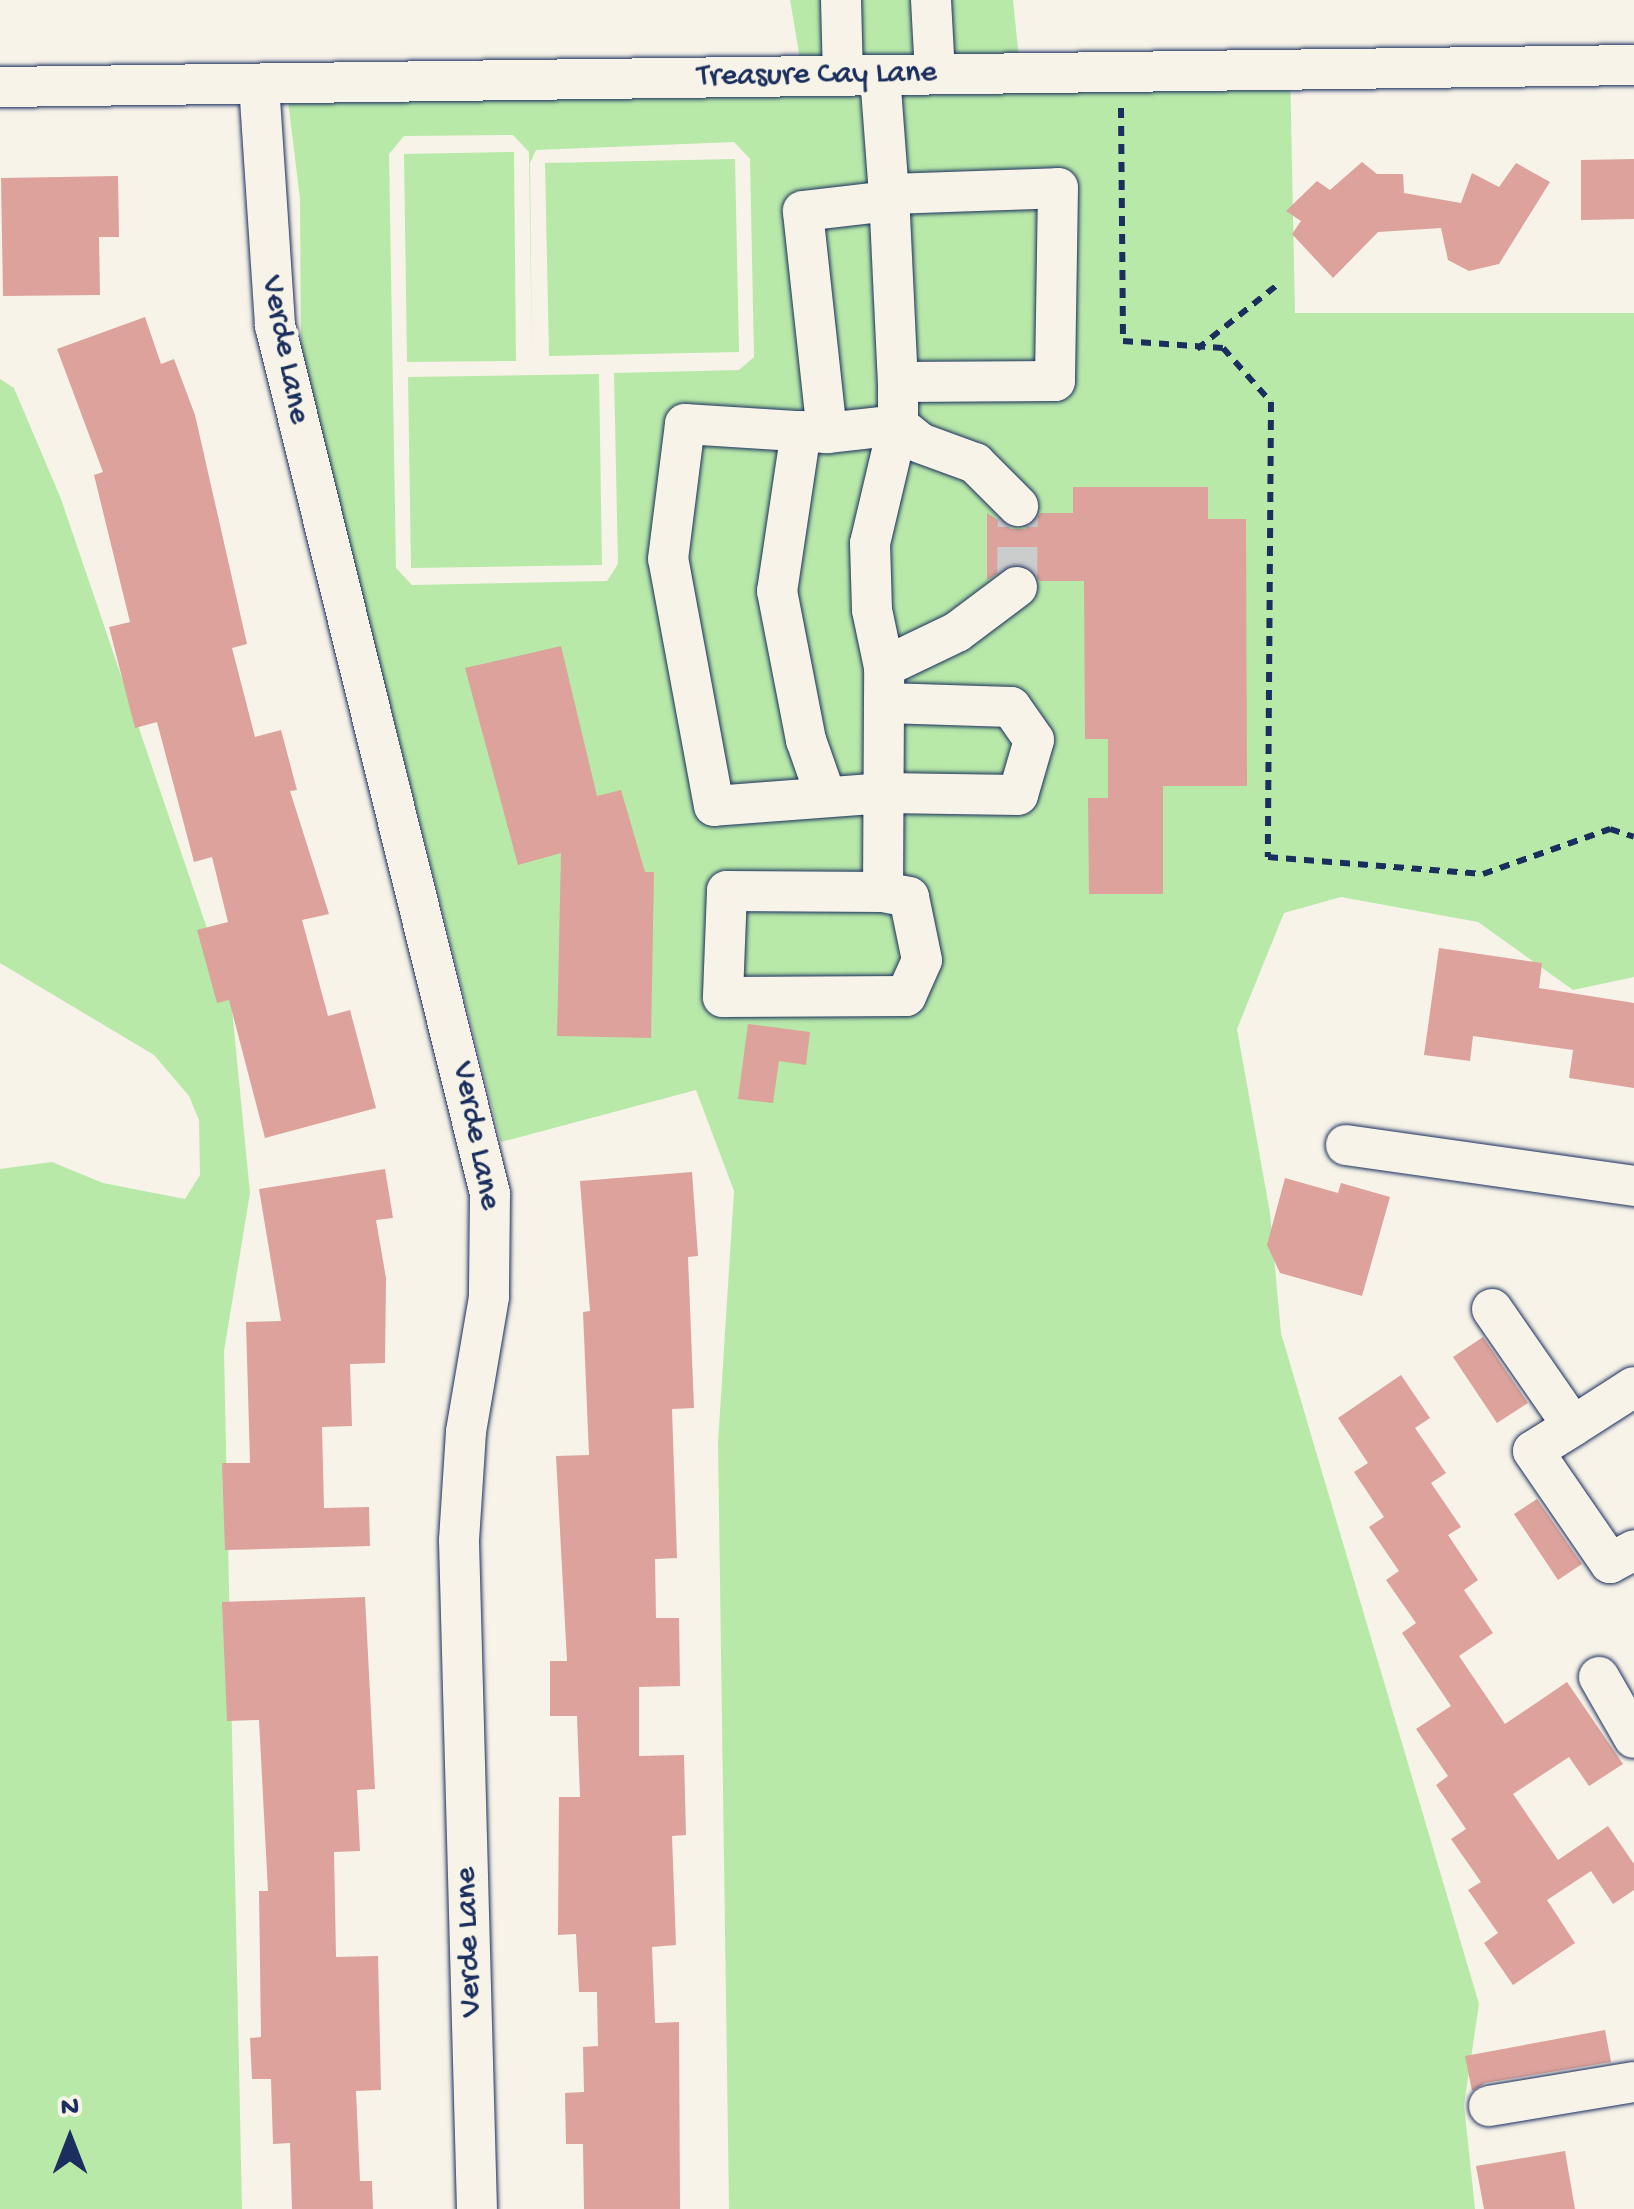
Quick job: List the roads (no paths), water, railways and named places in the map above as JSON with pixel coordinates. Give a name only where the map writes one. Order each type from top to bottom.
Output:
[{"type":"street","points":[[841,0],[889,197],[898,382],[898,425],[870,543],[872,610],[885,685],[883,892]]},
{"type":"street","points":[[931,0],[935,74]]},
{"type":"street","name":"Treasure Cay Lane","points":[[0,87],[1634,65]]},
{"type":"street","name":"Verde Lane","points":[[259,84],[275,325],[490,1194],[489,1297],[466,1432],[459,1541],[477,2209]]},
{"type":"street","points":[[826,796],[806,740],[778,591],[814,432],[803,211],[889,197],[1058,188],[1055,380],[898,382]]},
{"type":"street","points":[[885,685],[1010,707],[1034,740],[1018,796],[886,792],[714,806],[670,585],[685,424],[814,432],[898,425],[920,444],[975,463],[1018,506]]},
{"type":"street","points":[[885,685],[1017,588]]},
{"type":"street","points":[[727,891],[883,892],[909,897],[919,928],[922,960],[906,996],[724,996],[727,891]]},
{"type":"street","points":[[1346,1144],[1634,1186]]},
{"type":"street","points":[[1492,1310],[1573,1426]]},
{"type":"street","points":[[1634,1387],[1533,1451],[1610,1564],[1634,1550]]},
{"type":"street","points":[[1599,1677],[1631,1725]]},
{"type":"street","points":[[1489,2106],[1634,2082]]},
{"type":"tunnel","points":[[1017,587],[1018,506]]}]
